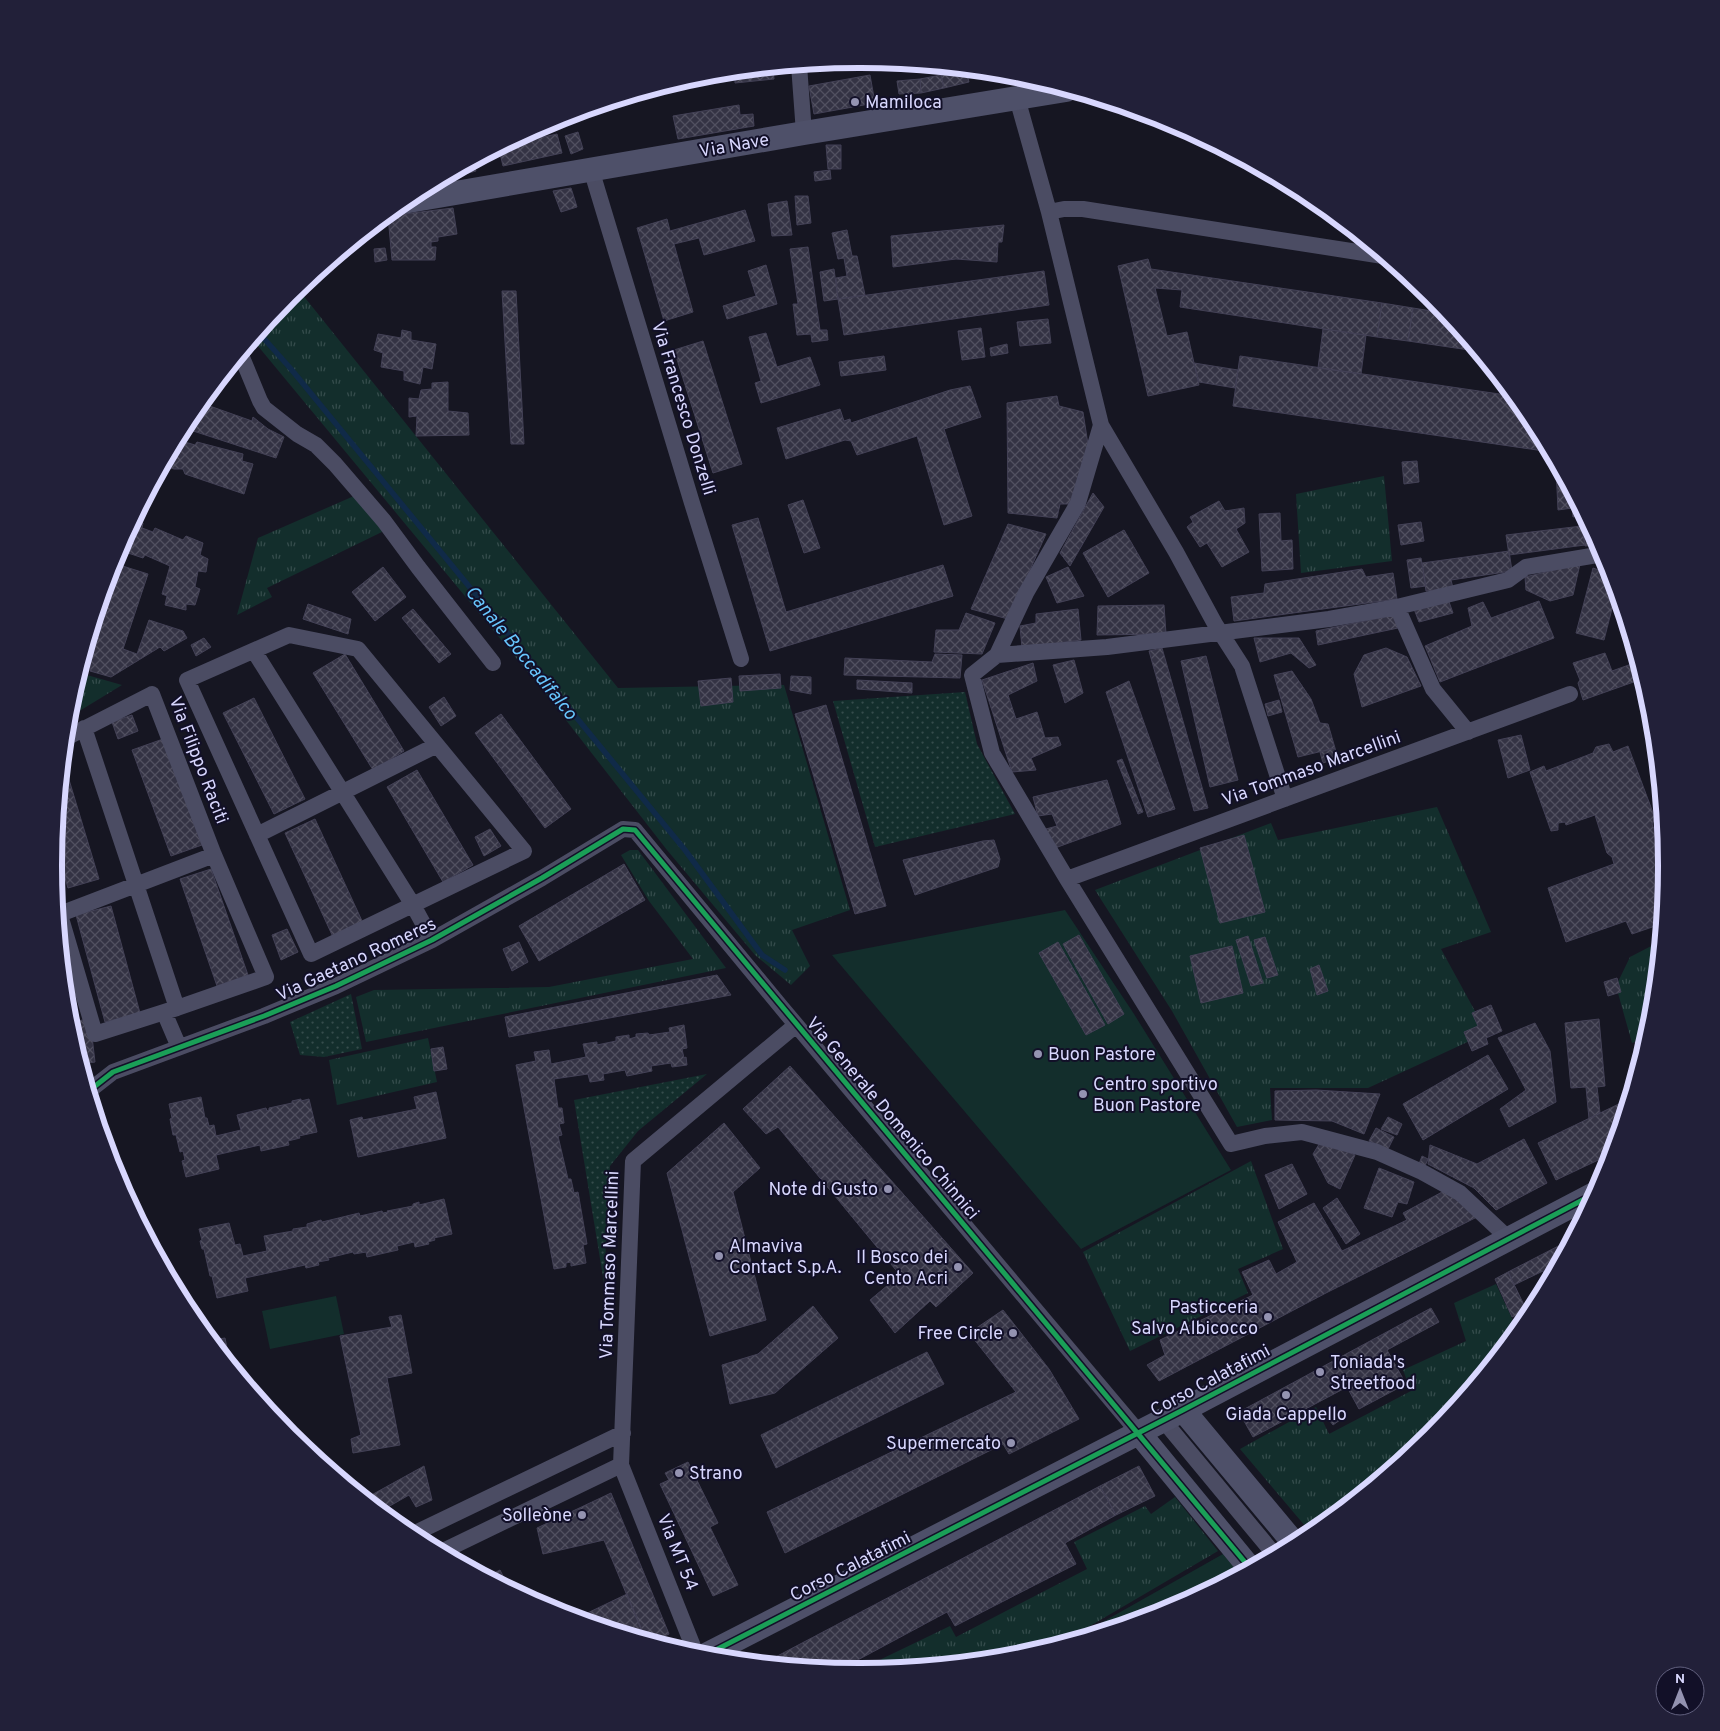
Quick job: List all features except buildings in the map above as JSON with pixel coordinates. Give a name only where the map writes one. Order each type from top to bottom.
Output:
[{"type":"street","points":[[799,71],[804,133]]},
{"type":"street","name":"Via Nave","points":[[423,199],[1054,92]]},
{"type":"street","points":[[1017,98],[1049,212],[1101,425],[1242,666],[1285,799]]},
{"type":"street","name":"Via Francesco Donzelli","points":[[591,169],[741,659]]},
{"type":"street","points":[[1049,212],[1064,209],[1083,209],[1372,254]]},
{"type":"street","points":[[243,360],[264,408],[297,434],[316,445],[335,464],[384,521],[493,662]]},
{"type":"street","points":[[1101,425],[1078,503],[1026,593],[996,655],[972,675],[992,753],[1067,879],[1231,1144],[1265,1136],[1302,1132],[1377,1152],[1422,1172],[1460,1193],[1508,1238]]},
{"type":"street","points":[[996,655],[1107,647],[1329,619],[1397,607],[1508,580],[1526,568],[1595,555]]},
{"type":"street","points":[[1397,607],[1433,689],[1468,732]]},
{"type":"street","points":[[289,635],[358,649],[437,745],[524,851],[311,954],[187,680],[289,635]]},
{"type":"street","points":[[254,651],[413,906],[432,940]]},
{"type":"street","name":"Via Filippo Raciti","points":[[65,933],[95,1034],[266,977],[214,855],[152,694],[74,734]]},
{"type":"street","name":"Via Tommaso Marcellini","points":[[1067,879],[1570,694]]},
{"type":"street","points":[[84,728],[136,885],[179,1047]]},
{"type":"street","points":[[257,835],[437,745]]},
{"type":"street","name":"Via Gaetano Romeres","points":[[94,1087],[113,1072],[256,1019],[336,986],[432,940],[542,878],[623,829]]},
{"type":"street","name":"Via Generale Domenico Chinnici","points":[[623,829],[635,830],[643,838],[796,1025],[1139,1433]]},
{"type":"street","name":"Via Filippo Raciti","points":[[64,909],[136,885],[214,855]]},
{"type":"street","name":"Via Tommaso Marcellini","points":[[621,1465],[634,1161],[796,1025]]},
{"type":"street","name":"Corso Calatafimi","points":[[716,1650],[1139,1433],[1584,1199]]},
{"type":"street","points":[[1173,1415],[1288,1538]]},
{"type":"street","points":[[1173,1415],[1270,1549]]},
{"type":"street","points":[[420,1531],[623,1433]]},
{"type":"street","points":[[1139,1433],[1246,1563]]},
{"type":"street","points":[[449,1548],[621,1465]]},
{"type":"street","name":"Via MT 54","points":[[621,1465],[693,1645]]},
{"type":"green space","points":[[303,295],[618,688],[784,685],[850,910],[792,930],[810,966],[791,985],[755,955],[667,850],[541,688],[257,344]]},
{"type":"green space","points":[[1384,476],[1392,561],[1301,573],[1296,494]]},
{"type":"green space","points":[[354,496],[384,531],[267,588],[272,597],[237,615],[258,538]]},
{"type":"green space","points":[[86,675],[122,685],[78,712]]},
{"type":"green space","points":[[965,692],[977,744],[1015,814],[875,847],[833,701]]},
{"type":"green space","points":[[1437,807],[1491,932],[1441,949],[1487,1033],[1368,1088],[1270,1088],[1272,1120],[1237,1127],[1172,1011],[1095,890],[1271,823],[1278,840]]},
{"type":"green space","points":[[630,850],[638,850],[726,968],[366,1042],[356,997],[374,990],[549,987],[693,959],[649,901],[621,855]]},
{"type":"green space","name":"Buon Pastore","points":[[1065,910],[1134,1014],[1231,1170],[1081,1249],[832,955]]},
{"type":"green space","points":[[1653,945],[1642,1021],[1637,1041],[1632,1043],[1616,986],[1630,957]]},
{"type":"green space","points":[[351,994],[362,1049],[324,1057],[300,1055],[290,1022]]},
{"type":"green space","points":[[428,1038],[437,1082],[337,1105],[329,1060]]},
{"type":"green space","points":[[707,1074],[638,1131],[610,1166],[604,1283],[574,1100]]},
{"type":"green space","points":[[1251,1161],[1283,1249],[1238,1269],[1248,1293],[1130,1351],[1083,1252]]},
{"type":"green space","points":[[1496,1284],[1514,1322],[1460,1391],[1424,1429],[1386,1465],[1306,1527],[1240,1449],[1316,1407],[1329,1434],[1411,1391],[1403,1370],[1466,1341],[1454,1303]]},
{"type":"green space","points":[[336,1296],[344,1334],[270,1349],[262,1311]]},
{"type":"green space","points":[[1175,1497],[1218,1551],[1080,1632],[1016,1648],[964,1656],[874,1662],[950,1626],[956,1637],[1087,1569],[1074,1542],[1145,1506],[1151,1514]]},
{"type":"green space","points":[[1223,1554],[1235,1569],[1165,1602],[1091,1628]]},
{"type":"waterway","name":"Canale Boccadifalco","points":[[263,337],[291,369],[685,850],[762,955],[785,970]]},
{"type":"cycle path","points":[[94,1087],[113,1072],[264,1016],[336,986],[432,940],[542,878],[623,829],[635,830],[1246,1563]]},
{"type":"cycle path","points":[[716,1650],[1183,1410],[1584,1199]]},
{"type":"place","name":"Mamiloca","points":[[855,102]]},
{"type":"place","name":"Buon Pastore","points":[[1038,1054]]},
{"type":"place","name":"Centro sportivo Buon Pastore","points":[[1083,1094]]},
{"type":"place","name":"Note di Gusto","points":[[888,1189]]},
{"type":"place","name":"Almaviva Contact S.p.A.","points":[[719,1256]]},
{"type":"place","name":"Il Bosco dei Cento Acri","points":[[958,1267]]},
{"type":"place","name":"Pasticceria Salvo Albicocco","points":[[1268,1317]]},
{"type":"place","name":"Free Circle","points":[[1013,1333]]},
{"type":"place","name":"Toniada's Streetfood","points":[[1320,1372]]},
{"type":"place","name":"Giada Cappello","points":[[1286,1395]]},
{"type":"place","name":"Supermercato","points":[[1011,1443]]},
{"type":"place","name":"Strano","points":[[679,1473]]},
{"type":"place","name":"Solleòne","points":[[582,1515]]}]
